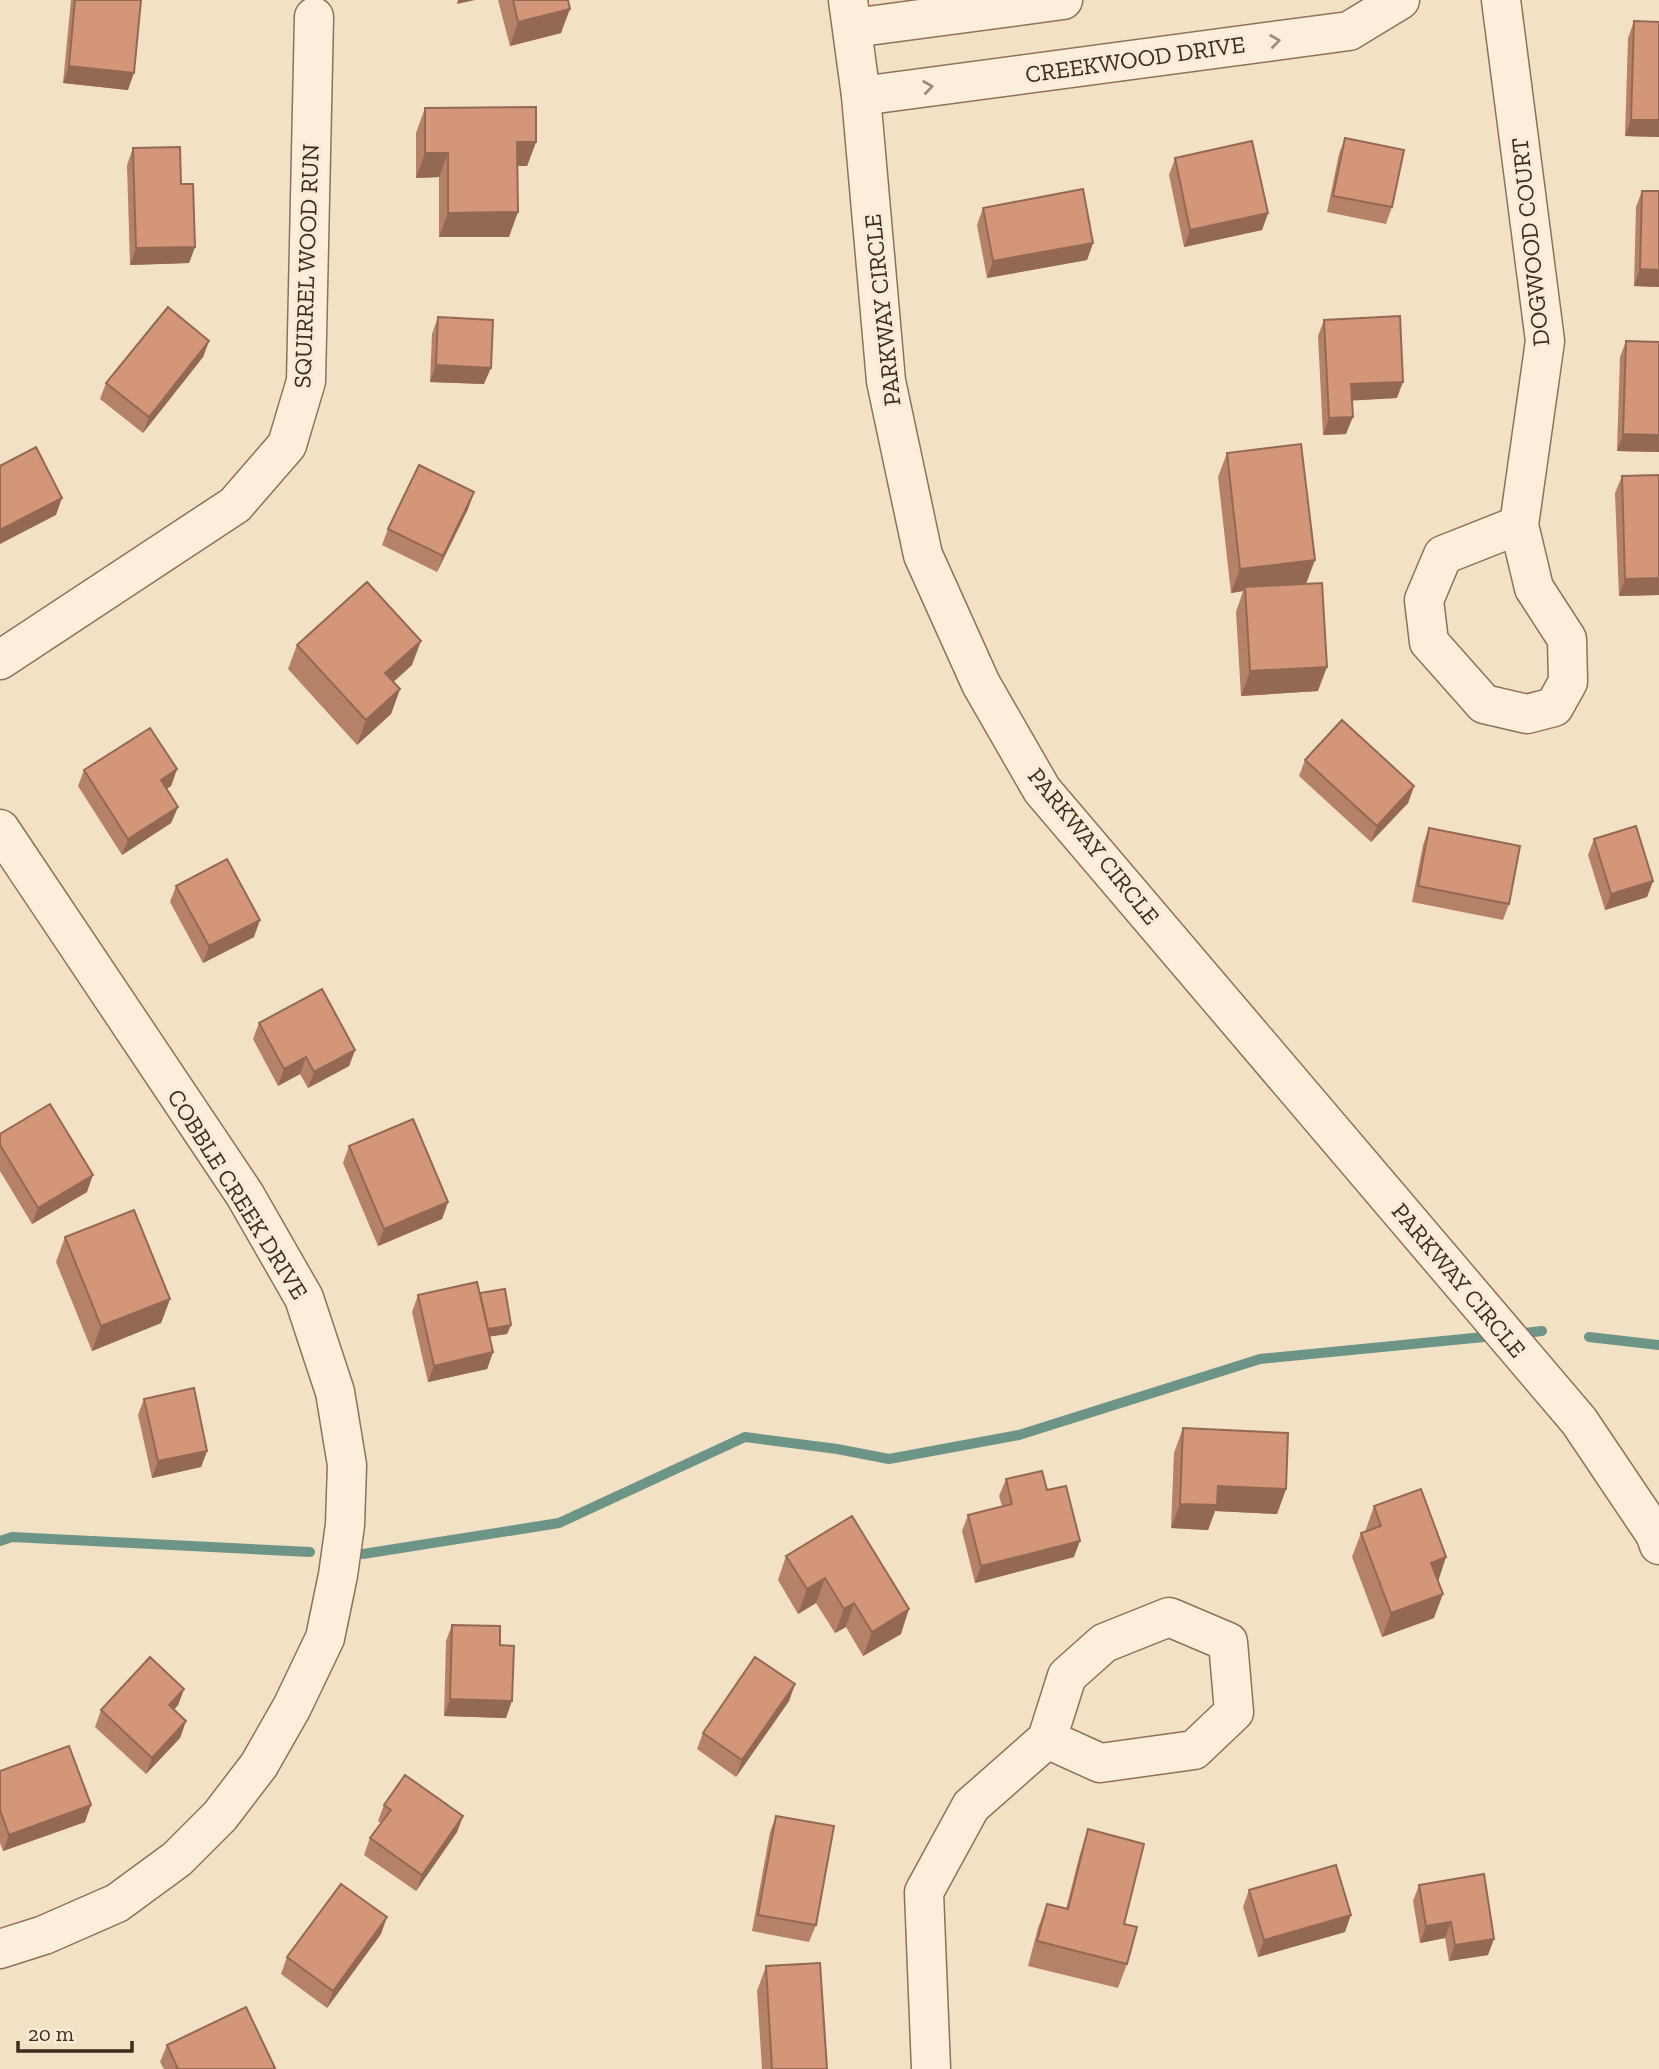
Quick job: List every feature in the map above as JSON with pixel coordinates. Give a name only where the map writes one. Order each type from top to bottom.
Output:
[{"type":"street","points":[[851,14],[1063,0]]},
{"type":"street","name":"CREEKWOOD DRIVE","points":[[861,96],[1349,31],[1400,0]]},
{"type":"street","name":"DOGWOOD COURT","points":[[1501,0],[1545,341],[1519,525],[1534,588],[1567,639],[1568,682],[1554,707],[1527,714],[1484,704],[1474,694],[1429,642],[1424,600],[1443,555],[1519,525]]},
{"type":"street","name":"PARKWAY CIRCLE","points":[[851,14],[861,96],[886,381],[923,555],[981,684],[1042,790],[1579,1421],[1655,1534],[1659,1545]]},
{"type":"street","name":"SQUIRREL WOOD RUN","points":[[0,660],[235,505],[287,445],[306,381],[314,17]]},
{"type":"street","name":"COBBLE CREEK DRIVE","points":[[0,829],[245,1195],[304,1298],[335,1392],[347,1465],[345,1525],[325,1638],[292,1707],[259,1765],[220,1816],[177,1859],[117,1903],[44,1934],[0,1949]]},
{"type":"street","points":[[932,2069],[924,1892],[971,1806],[1046,1739],[1067,1676],[1104,1643],[1169,1617],[1228,1642],[1234,1712],[1194,1750],[1100,1763],[1046,1739]]},
{"type":"building","points":[[75,0],[141,0],[134,73],[69,66]]},
{"type":"building","points":[[513,0],[568,0],[570,9],[518,22]]},
{"type":"building","points":[[1634,21],[1659,22],[1659,120],[1631,120]]},
{"type":"building","points":[[536,107],[536,142],[517,142],[518,212],[448,213],[448,153],[425,153],[425,108]]},
{"type":"building","points":[[1345,138],[1404,150],[1392,207],[1333,196]]},
{"type":"building","points":[[1252,141],[1268,213],[1190,230],[1175,158]]},
{"type":"building","points":[[180,147],[181,184],[193,184],[195,247],[136,248],[133,148]]},
{"type":"building","points":[[1083,189],[1093,243],[993,261],[983,208]]},
{"type":"building","points":[[1642,191],[1659,191],[1659,270],[1640,269]]},
{"type":"building","points":[[168,307],[209,341],[149,417],[106,383]]},
{"type":"building","points":[[1400,316],[1403,382],[1351,384],[1353,417],[1329,418],[1324,320]]},
{"type":"building","points":[[438,317],[493,320],[491,368],[436,365]]},
{"type":"building","points":[[1626,341],[1659,342],[1659,435],[1623,434]]},
{"type":"building","points":[[1301,444],[1315,560],[1240,569],[1227,453]]},
{"type":"building","points":[[36,447],[62,498],[0,530],[0,466]]},
{"type":"building","points":[[419,465],[474,492],[443,556],[388,529]]},
{"type":"building","points":[[1659,475],[1659,578],[1625,579],[1622,476]]},
{"type":"building","points":[[367,582],[421,641],[385,673],[400,689],[366,720],[297,645]]},
{"type":"building","points":[[1322,583],[1327,667],[1250,671],[1245,587]]},
{"type":"building","points":[[1342,720],[1414,786],[1377,826],[1305,760]]},
{"type":"building","points":[[150,728],[177,769],[161,780],[178,807],[128,839],[84,770]]},
{"type":"building","points":[[1636,826],[1653,881],[1611,894],[1594,839]]},
{"type":"building","points":[[1429,828],[1520,846],[1509,904],[1418,886]]},
{"type":"building","points":[[227,859],[260,920],[209,946],[176,886]]},
{"type":"building","points":[[322,989],[355,1050],[314,1072],[306,1057],[284,1069],[259,1023]]},
{"type":"building","points":[[50,1104],[93,1175],[38,1208],[0,1145],[0,1134]]},
{"type":"building","points":[[413,1119],[448,1202],[384,1229],[349,1146]]},
{"type":"building","points":[[134,1210],[170,1299],[101,1326],[65,1237]]},
{"type":"building","points":[[477,1282],[493,1352],[434,1366],[418,1295]]},
{"type":"building","points":[[505,1289],[511,1325],[488,1329],[480,1293]]},
{"type":"building","points":[[194,1388],[207,1451],[158,1461],[144,1399]]},
{"type":"building","points":[[1183,1428],[1288,1433],[1286,1489],[1218,1486],[1217,1505],[1180,1504]]},
{"type":"building","points":[[1042,1471],[1047,1490],[1066,1486],[1080,1541],[981,1566],[968,1515],[1012,1504],[1006,1479]]},
{"type":"building","points":[[1421,1489],[1446,1557],[1431,1563],[1443,1594],[1391,1613],[1361,1533],[1381,1526],[1374,1506]]},
{"type":"building","points":[[852,1516],[909,1609],[872,1632],[854,1603],[844,1609],[825,1578],[807,1589],[786,1556]]},
{"type":"building","points":[[452,1625],[500,1626],[500,1645],[514,1646],[512,1701],[450,1699]]},
{"type":"building","points":[[150,1657],[184,1689],[169,1705],[186,1721],[152,1758],[101,1710]]},
{"type":"building","points":[[755,1657],[795,1684],[742,1760],[703,1733]]},
{"type":"building","points":[[69,1746],[91,1805],[9,1835],[0,1810],[0,1771]]},
{"type":"building","points":[[405,1775],[463,1816],[422,1875],[370,1838],[391,1810],[384,1805]]},
{"type":"building","points":[[776,1816],[834,1826],[816,1925],[758,1915]]},
{"type":"building","points":[[1088,1829],[1144,1844],[1124,1924],[1137,1927],[1127,1964],[1037,1941],[1047,1904],[1068,1909]]},
{"type":"building","points":[[1336,1865],[1351,1915],[1264,1940],[1249,1890]]},
{"type":"building","points":[[1484,1874],[1494,1939],[1455,1945],[1451,1922],[1426,1926],[1419,1885]]},
{"type":"building","points":[[341,1884],[387,1917],[333,1991],[287,1957]]},
{"type":"building","points":[[820,1963],[827,2069],[772,2069],[766,1966]]},
{"type":"building","points":[[246,2007],[275,2068],[178,2069],[167,2045]]},
{"type":"waterway","points":[[1517,1334],[1542,1331]]},
{"type":"waterway","points":[[363,1554],[559,1523],[745,1437],[889,1459],[1019,1435],[1260,1359],[1494,1336]]},
{"type":"waterway","points":[[1589,1337],[1659,1345]]},
{"type":"waterway","points":[[0,1541],[12,1537],[310,1552]]}]
